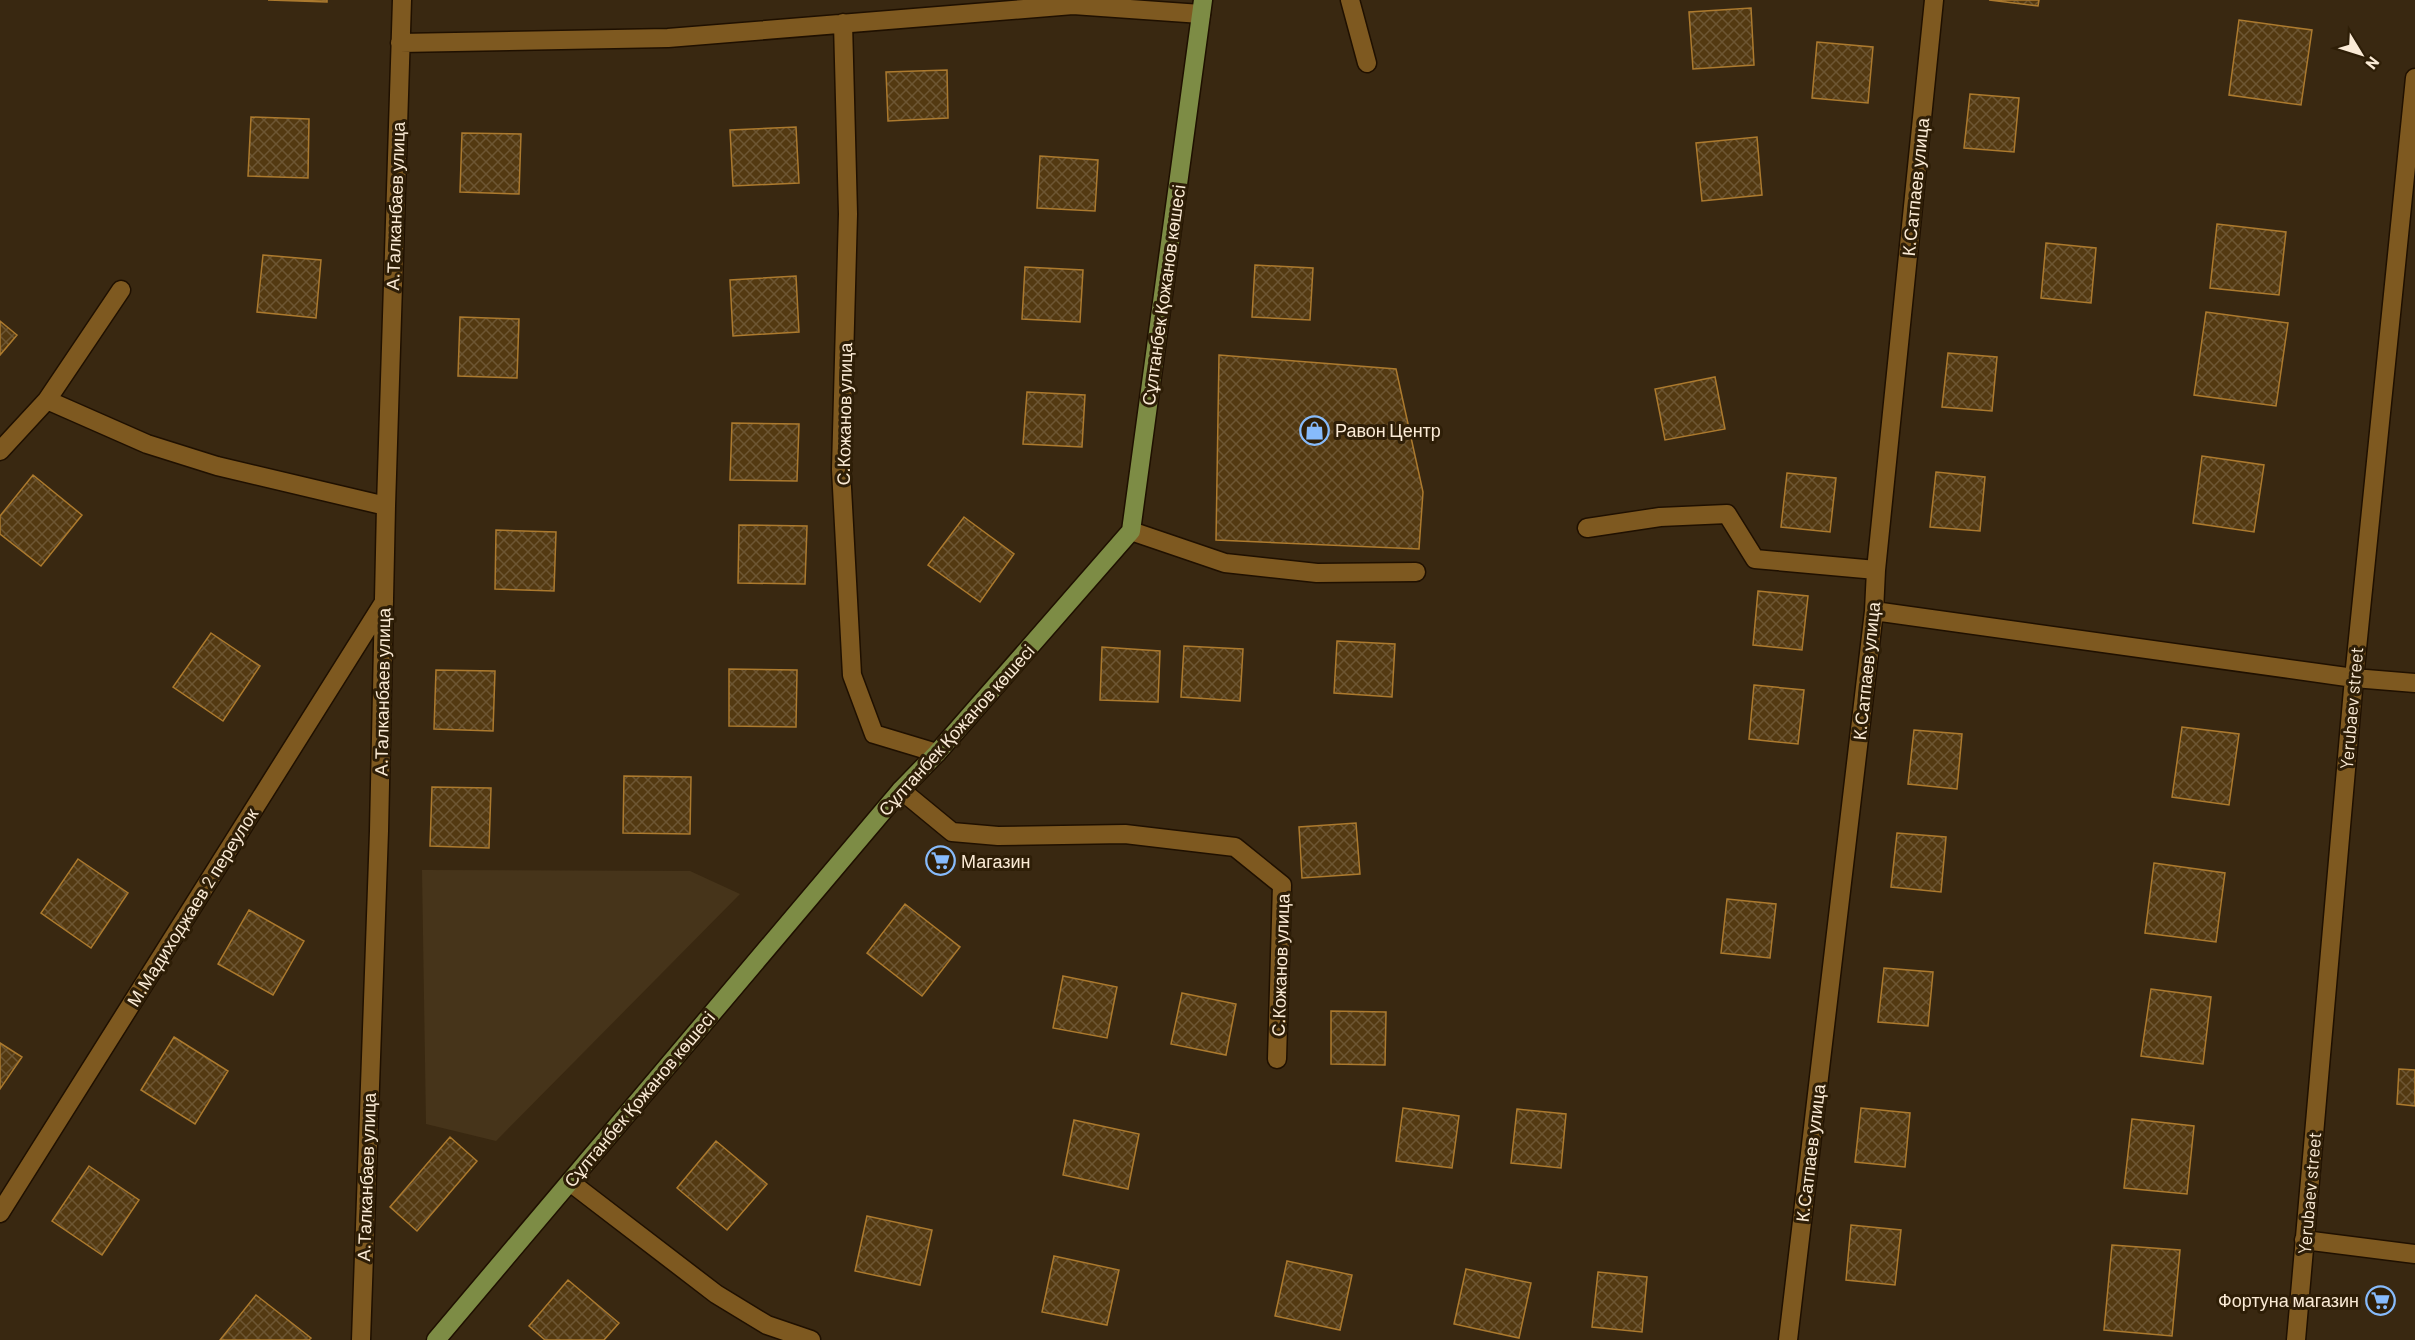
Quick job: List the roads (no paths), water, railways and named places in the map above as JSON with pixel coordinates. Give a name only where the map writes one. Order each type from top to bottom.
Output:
[{"type":"main road","name":"Сұлтанбек Қожанов көшесі","points":[[436,1340],[901,790],[937,753],[1131,531],[1202,7]]},
{"type":"street","name":"А.Талканбаев улица","points":[[361,1340],[379,831],[386,506],[402,0]]},
{"type":"street","points":[[1350,0],[1367,63]]},
{"type":"street","name":"К.Сатпаев улица","points":[[1788,1340],[1874,611],[1876,570],[1934,0]]},
{"type":"street","points":[[400,43],[668,38],[1073,5],[1202,7]]},
{"type":"street","name":"С.Кожанов улица","points":[[843,23],[849,214],[841,469],[852,675],[874,734],[937,753]]},
{"type":"street","name":"Yerubaev street","points":[[2296,1340],[2354,678],[2415,78]]},
{"type":"street","points":[[0,452],[47,400],[121,290]]},
{"type":"street","points":[[47,400],[157,447],[228,468],[386,506]]},
{"type":"street","points":[[1587,528],[1660,517],[1727,514],[1755,559],[1876,570]]},
{"type":"street","points":[[1131,531],[1225,563],[1317,573],[1416,572]]},
{"type":"street","name":"М.Мадиходжаев 2 переулок","points":[[0,1213],[384,602]]},
{"type":"street","points":[[1874,611],[2354,678],[2415,683]]},
{"type":"street","name":"С.Кожанов улица","points":[[901,790],[952,832],[998,836],[1125,834],[1235,847],[1282,885],[1276,1059]]},
{"type":"street","points":[[570,1182],[716,1294],[767,1325],[811,1340]]},
{"type":"street","points":[[2304,1240],[2415,1254]]},
{"type":"place","name":"Равон Центр","points":[[1314,430]]},
{"type":"place","name":"Магазин","points":[[940,861]]},
{"type":"place","name":"Фортуна магазин","points":[[2380,1300]]}]
